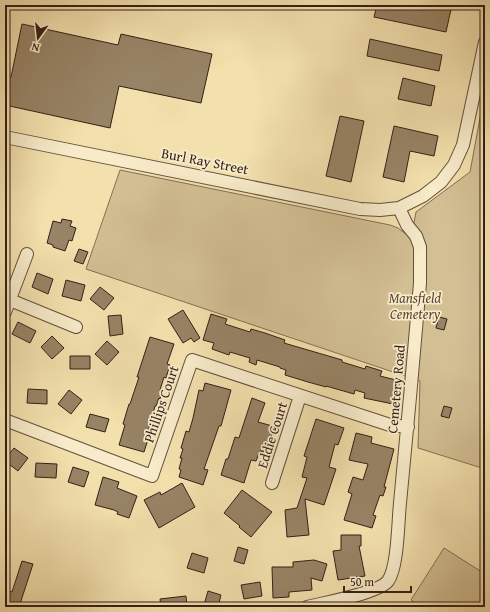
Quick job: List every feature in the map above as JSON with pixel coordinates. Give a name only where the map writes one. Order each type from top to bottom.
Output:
[{"type":"street","points":[[399,208],[423,196],[441,182],[454,165],[463,145],[485,42]]},
{"type":"street","name":"Burl Ray Street","points":[[5,137],[360,209],[380,210],[399,208]]},
{"type":"street","name":"Cemetery Road","points":[[308,607],[357,595],[378,587],[387,582],[392,573],[395,558],[408,427],[420,283],[420,247],[416,236],[407,225],[399,208]]},
{"type":"street","points":[[5,312],[27,254]]},
{"type":"street","points":[[10,300],[76,327]]},
{"type":"street","name":"Phillips Court","points":[[5,420],[152,476],[192,360],[390,425],[408,427]]},
{"type":"street","name":"Eddie Court","points":[[272,483],[300,396]]},
{"type":"green space","name":"Mansfield Cemetery","points":[[485,91],[485,469],[418,448],[420,381],[86,269],[120,170],[390,225],[398,228],[411,238],[416,212],[470,172]]},
{"type":"green space","points":[[444,548],[485,574],[485,607],[422,607],[411,600]]},
{"type":"building","points":[[377,5],[399,5],[421,10],[422,5],[452,5],[446,32],[374,17]]},
{"type":"building","points":[[22,24],[118,45],[121,34],[212,54],[201,103],[119,86],[110,128],[5,105],[5,76],[11,77]]},
{"type":"building","points":[[370,39],[442,55],[439,71],[367,56]]},
{"type":"building","points":[[403,78],[435,86],[431,106],[398,99]]},
{"type":"building","points":[[340,116],[364,121],[351,182],[326,176]]},
{"type":"building","points":[[394,126],[438,136],[434,156],[410,151],[404,182],[383,177]]},
{"type":"building","points":[[62,219],[72,221],[70,226],[76,228],[72,241],[69,240],[65,251],[53,247],[53,245],[47,243],[53,221],[61,223]]},
{"type":"building","points":[[79,249],[88,252],[83,264],[74,261]]},
{"type":"building","points":[[37,273],[53,279],[48,294],[32,287]]},
{"type":"building","points":[[66,280],[85,285],[81,301],[62,296]]},
{"type":"building","points":[[100,287],[114,298],[104,310],[90,299]]},
{"type":"building","points":[[183,310],[200,338],[194,342],[191,338],[183,343],[168,319]]},
{"type":"building","points":[[211,314],[227,319],[225,324],[250,332],[251,329],[265,333],[285,340],[284,343],[342,360],[342,362],[365,369],[366,366],[382,371],[380,376],[400,381],[393,404],[364,398],[365,393],[355,390],[354,394],[308,382],[285,375],[286,370],[280,367],[257,360],[256,365],[249,362],[250,358],[230,352],[229,355],[212,349],[214,343],[203,340]]},
{"type":"building","points":[[121,315],[123,334],[110,336],[108,316]]},
{"type":"building","points":[[439,317],[447,319],[444,330],[436,328]]},
{"type":"building","points":[[18,322],[36,331],[30,343],[12,334]]},
{"type":"building","points":[[52,336],[64,348],[52,359],[41,347]]},
{"type":"building","points":[[150,337],[174,344],[167,364],[170,365],[160,390],[162,391],[160,399],[159,398],[155,406],[144,452],[119,445],[125,425],[123,424],[139,377],[137,377]]},
{"type":"building","points":[[107,341],[119,352],[107,365],[95,354]]},
{"type":"building","points":[[70,356],[90,356],[90,369],[70,369]]},
{"type":"building","points":[[205,383],[231,390],[221,426],[219,426],[204,469],[208,470],[203,485],[179,477],[181,470],[179,469],[183,449],[181,448],[186,431],[189,432],[199,390],[203,391]]},
{"type":"building","points":[[28,389],[47,390],[47,404],[27,403]]},
{"type":"building","points":[[69,390],[82,400],[71,414],[58,404]]},
{"type":"building","points":[[252,398],[265,403],[258,422],[276,427],[274,435],[272,434],[269,443],[267,442],[264,452],[260,451],[256,461],[251,460],[244,483],[221,475],[235,437],[239,438]]},
{"type":"building","points":[[444,406],[452,408],[449,418],[441,416]]},
{"type":"building","points":[[90,414],[109,419],[105,432],[86,427]]},
{"type":"building","points":[[316,419],[344,428],[338,445],[335,444],[329,467],[336,469],[324,505],[305,499],[309,535],[287,537],[285,510],[297,508],[307,478],[302,477],[307,457],[304,456]]},
{"type":"building","points":[[356,433],[372,437],[371,443],[394,449],[384,487],[386,487],[383,496],[380,495],[373,515],[376,516],[372,528],[344,520],[352,494],[348,492],[353,477],[363,480],[368,464],[349,460]]},
{"type":"building","points":[[14,448],[28,458],[18,471],[5,461]]},
{"type":"building","points":[[36,463],[57,464],[56,478],[35,477]]},
{"type":"building","points":[[73,467],[89,472],[84,487],[68,482]]},
{"type":"building","points":[[103,477],[119,482],[117,488],[137,496],[129,518],[117,514],[118,512],[114,510],[95,505]]},
{"type":"building","points":[[182,483],[195,507],[159,528],[144,500],[160,492],[161,495]]},
{"type":"building","points":[[242,490],[272,512],[251,537],[224,513]]},
{"type":"building","points":[[341,535],[361,535],[361,546],[359,546],[365,576],[338,580],[333,551],[341,550]]},
{"type":"building","points":[[238,547],[248,550],[244,564],[234,561]]},
{"type":"building","points":[[192,553],[208,558],[204,573],[187,568]]},
{"type":"building","points":[[314,560],[327,564],[322,581],[311,578],[312,590],[289,592],[289,597],[273,598],[272,567],[293,567],[293,562]]},
{"type":"building","points":[[22,561],[33,564],[19,607],[11,607],[5,605],[5,590],[12,592]]},
{"type":"building","points":[[260,582],[262,596],[244,599],[241,585]]},
{"type":"building","points":[[208,591],[221,595],[218,607],[204,605]]},
{"type":"building","points":[[186,596],[187,607],[161,607],[160,599]]}]
